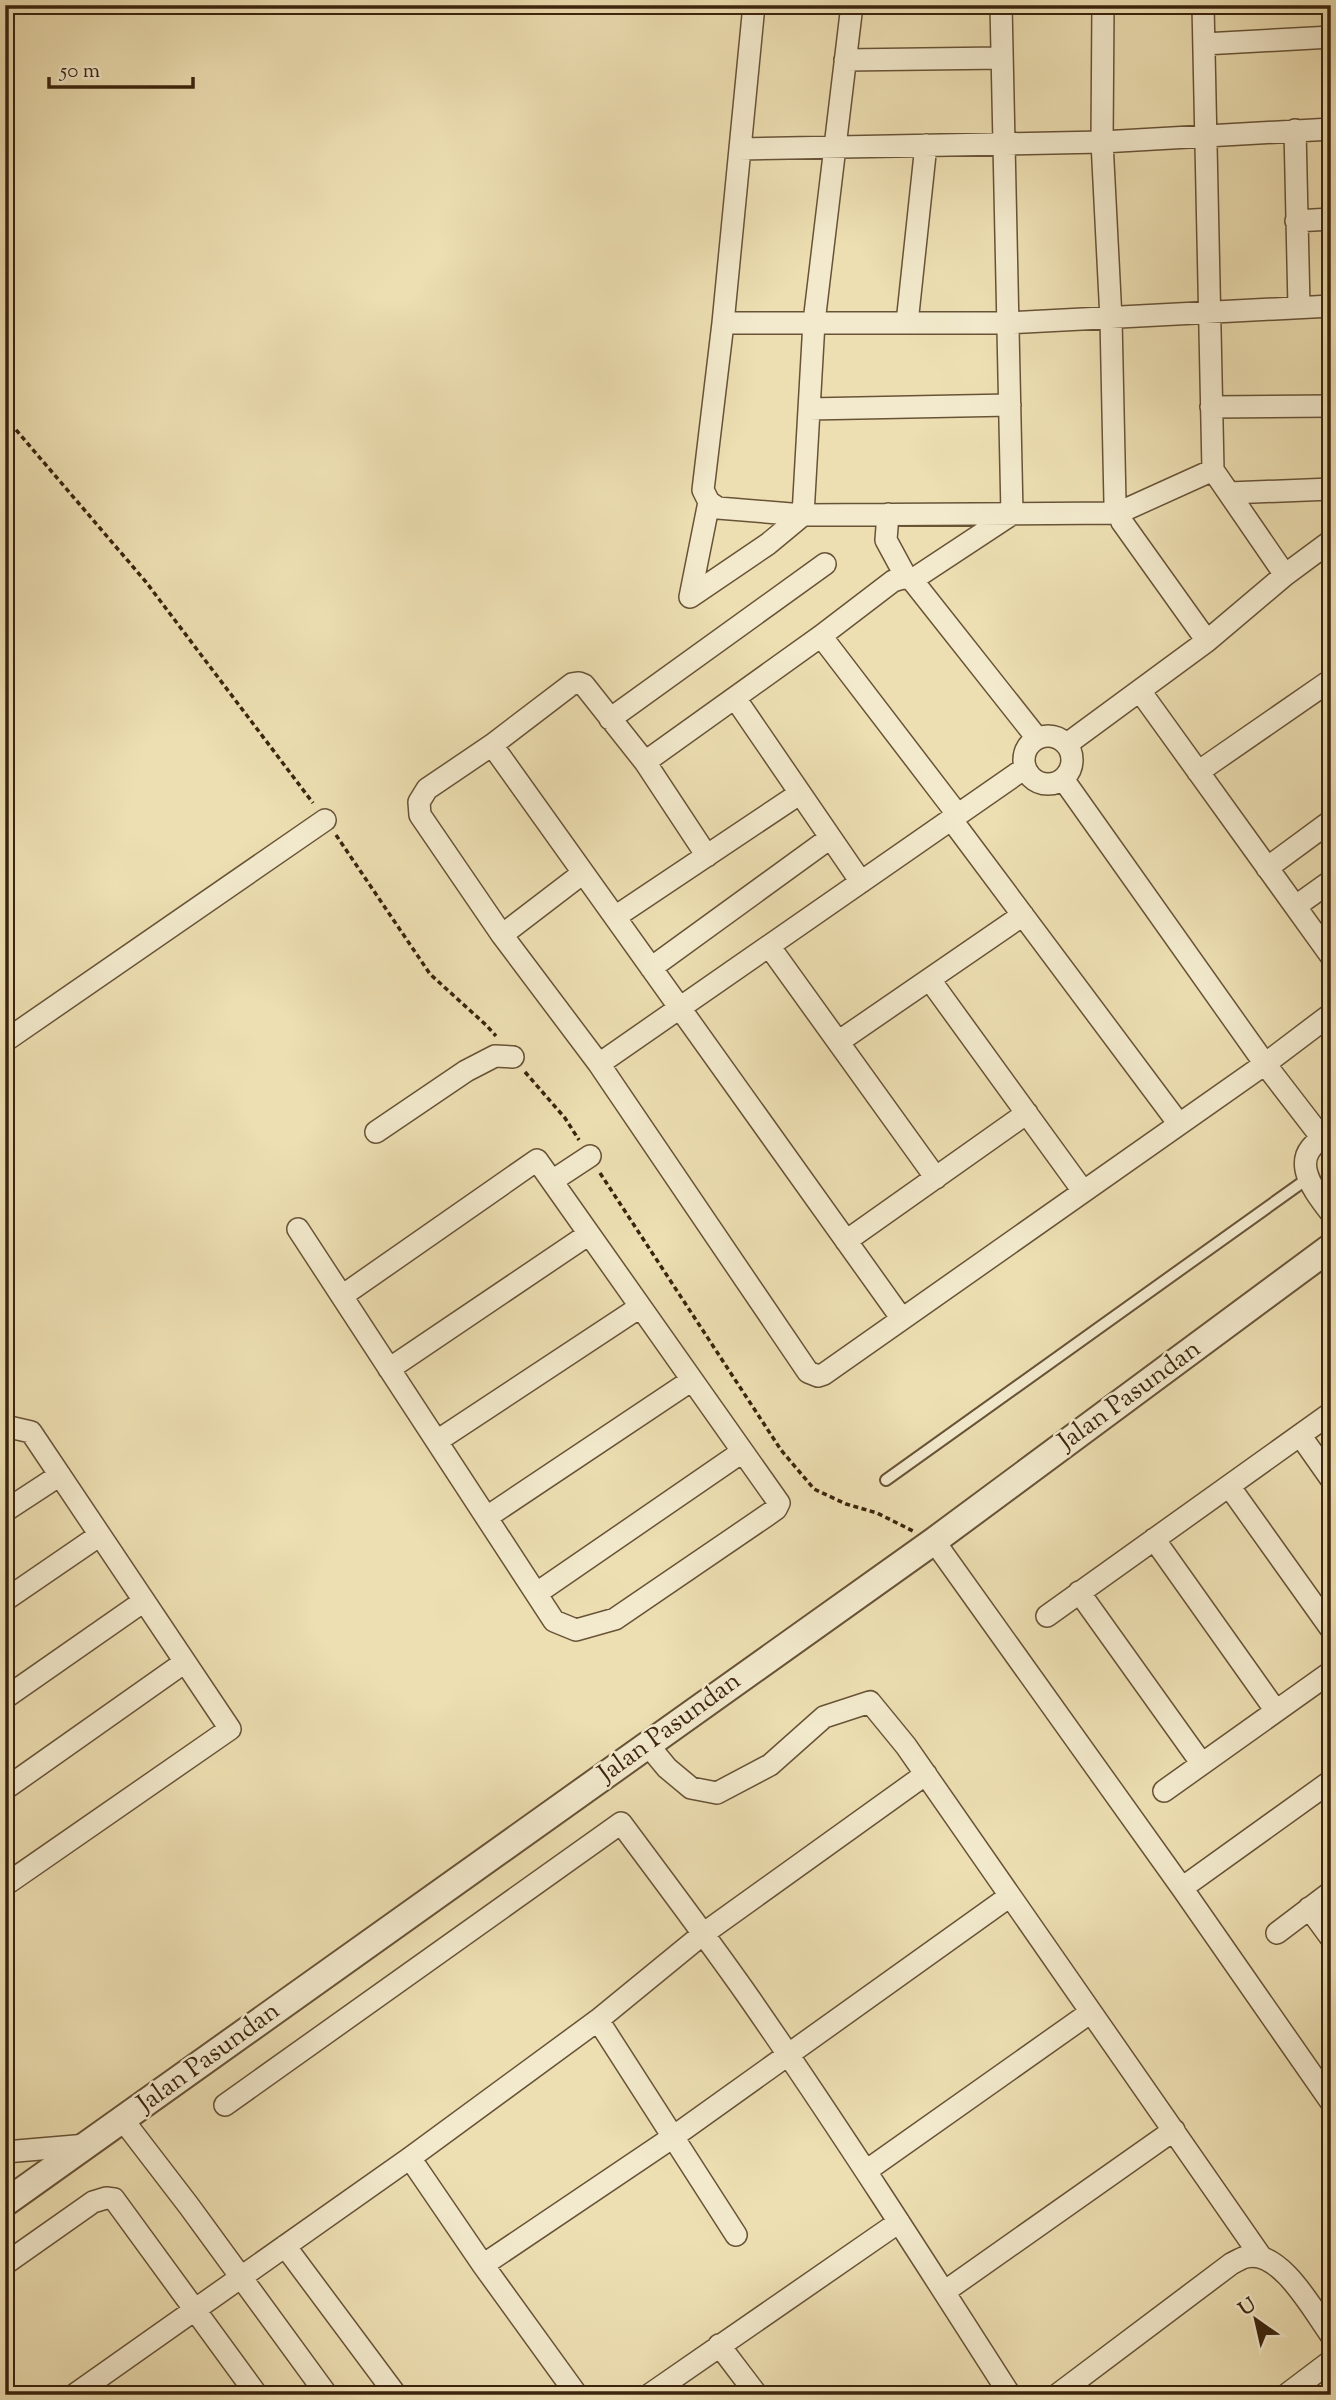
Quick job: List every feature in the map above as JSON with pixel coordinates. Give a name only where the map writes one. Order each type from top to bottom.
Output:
[{"type":"street","points":[[754,5],[704,490],[709,502],[691,597],[768,544],[803,515],[814,323],[852,5]]},
{"type":"street","points":[[1001,5],[1012,514]]},
{"type":"street","points":[[1103,5],[1102,142],[1111,319],[1115,503],[1126,530],[1207,641]]},
{"type":"street","points":[[1203,5],[1213,470],[1285,575]]},
{"type":"street","points":[[1204,44],[1331,37]]},
{"type":"street","points":[[845,60],[1002,58]]},
{"type":"street","points":[[740,149],[1102,142],[1331,129]]},
{"type":"street","points":[[1295,130],[1299,307]]},
{"type":"street","points":[[907,323],[926,145]]},
{"type":"street","points":[[1296,221],[1331,219]]},
{"type":"street","points":[[723,323],[1008,323],[1331,306]]},
{"type":"street","points":[[809,409],[1010,405]]},
{"type":"street","points":[[1211,407],[1331,406]]},
{"type":"street","points":[[709,502],[718,508],[803,515],[1118,513],[1213,470]]},
{"type":"street","points":[[1229,493],[1331,489]]},
{"type":"street","points":[[888,514],[886,540],[909,578],[1037,738]]},
{"type":"street","points":[[645,762],[893,581],[909,578],[1012,514]]},
{"type":"street","points":[[1067,744],[1207,641],[1285,575],[1331,541]]},
{"type":"street","points":[[610,719],[825,564]]},
{"type":"street","points":[[821,636],[1023,915],[1179,1124]]},
{"type":"street","points":[[1198,772],[1331,680]]},
{"type":"street","points":[[707,856],[645,762],[584,685],[579,683],[572,684],[492,745],[427,789],[419,802],[418,809],[502,935],[599,1064],[808,1372],[818,1376],[1179,1124],[1331,1014]]},
{"type":"street","points":[[1140,691],[1331,956]]},
{"type":"street","points":[[735,698],[861,882]]},
{"type":"street","points":[[1049,736],[1060,739],[1067,744],[1072,758],[1070,769],[1063,779],[1053,784],[1041,783],[1031,778],[1025,768],[1024,756],[1028,745],[1037,738],[1049,736]]},
{"type":"street","points":[[492,745],[902,1319]]},
{"type":"street","points":[[599,1064],[1025,768]]},
{"type":"street","points":[[1063,779],[1265,1063],[1326,1136],[1311,1148],[1304,1162],[1307,1179],[1331,1213]]},
{"type":"street","points":[[615,917],[799,794]]},
{"type":"street","points":[[5,1041],[325,820]]},
{"type":"street","points":[[1267,868],[1331,821]]},
{"type":"street","points":[[650,968],[830,838]]},
{"type":"street","points":[[502,935],[583,873]]},
{"type":"street","points":[[1296,906],[1331,881]]},
{"type":"street","points":[[838,1042],[1023,915]]},
{"type":"street","points":[[769,946],[936,1178]]},
{"type":"street","points":[[930,980],[1083,1191]]},
{"type":"street","points":[[376,1132],[466,1071],[495,1056],[513,1057]]},
{"type":"street","points":[[846,1241],[1027,1113]]},
{"type":"street","points":[[552,1181],[590,1156]]},
{"type":"street","points":[[298,1229],[554,1621],[576,1630],[615,1619],[776,1509],[779,1503],[537,1160],[342,1296]]},
{"type":"street","points":[[389,1368],[589,1234]]},
{"type":"street","name":"Jalan Pasundan","points":[[5,2203],[933,1541],[1331,1247]]},
{"type":"street","points":[[437,1441],[640,1307]]},
{"type":"street","points":[[487,1517],[692,1380]]},
{"type":"street","points":[[1047,1616],[1331,1413]]},
{"type":"street","points":[[5,1426],[31,1432],[230,1728],[5,1885]]},
{"type":"street","points":[[1300,1435],[1331,1479]]},
{"type":"street","points":[[537,1593],[742,1452]]},
{"type":"street","points":[[5,1511],[60,1475]]},
{"type":"street","points":[[1229,1486],[1331,1629]]},
{"type":"street","points":[[5,1600],[100,1535]]},
{"type":"street","points":[[1154,1539],[1276,1711]]},
{"type":"street","points":[[933,1541],[1182,1888],[1331,2102]]},
{"type":"street","points":[[1079,1592],[1202,1764]]},
{"type":"street","points":[[5,1698],[144,1601]]},
{"type":"street","points":[[5,1789],[185,1662]]},
{"type":"street","points":[[1164,1791],[1331,1672]]},
{"type":"street","points":[[648,1745],[667,1768],[691,1788],[717,1793],[770,1765],[824,1717],[870,1702],[926,1773],[1262,2258]]},
{"type":"street","points":[[74,2395],[411,2158],[598,2020],[703,1934],[926,1773]]},
{"type":"street","points":[[1182,1888],[1331,1781]]},
{"type":"street","points":[[225,2105],[621,1823],[788,2055],[900,2222],[1010,2395]]},
{"type":"street","points":[[1277,1933],[1331,1892]]},
{"type":"street","points":[[483,2265],[673,2137],[1010,1896]]},
{"type":"street","points":[[1309,1908],[1331,1938]]},
{"type":"street","points":[[866,2171],[1091,2012]]},
{"type":"street","points":[[598,2020],[736,2235]]},
{"type":"street","points":[[124,2120],[327,2395]]},
{"type":"street","points":[[944,2292],[1174,2130]]},
{"type":"street","points":[[5,2152],[88,2145]]},
{"type":"street","points":[[411,2158],[483,2265],[577,2395]]},
{"type":"street","points":[[5,2264],[93,2202],[106,2198],[114,2199],[257,2395]]},
{"type":"street","points":[[649,2395],[900,2222]]},
{"type":"street","points":[[285,2246],[396,2395]]},
{"type":"street","points":[[1057,2395],[1231,2264],[1247,2256],[1276,2264],[1331,2335]]},
{"type":"street","points":[[719,2345],[757,2395]]},
{"type":"street","points":[[1286,2395],[1331,2361]]},
{"type":"lane","points":[[886,1480],[1307,1179]]},
{"type":"path","points":[[5,417],[146,582],[325,820],[430,974],[486,1025],[565,1118],[781,1450],[814,1489],[846,1504],[877,1513],[933,1541]]}]
